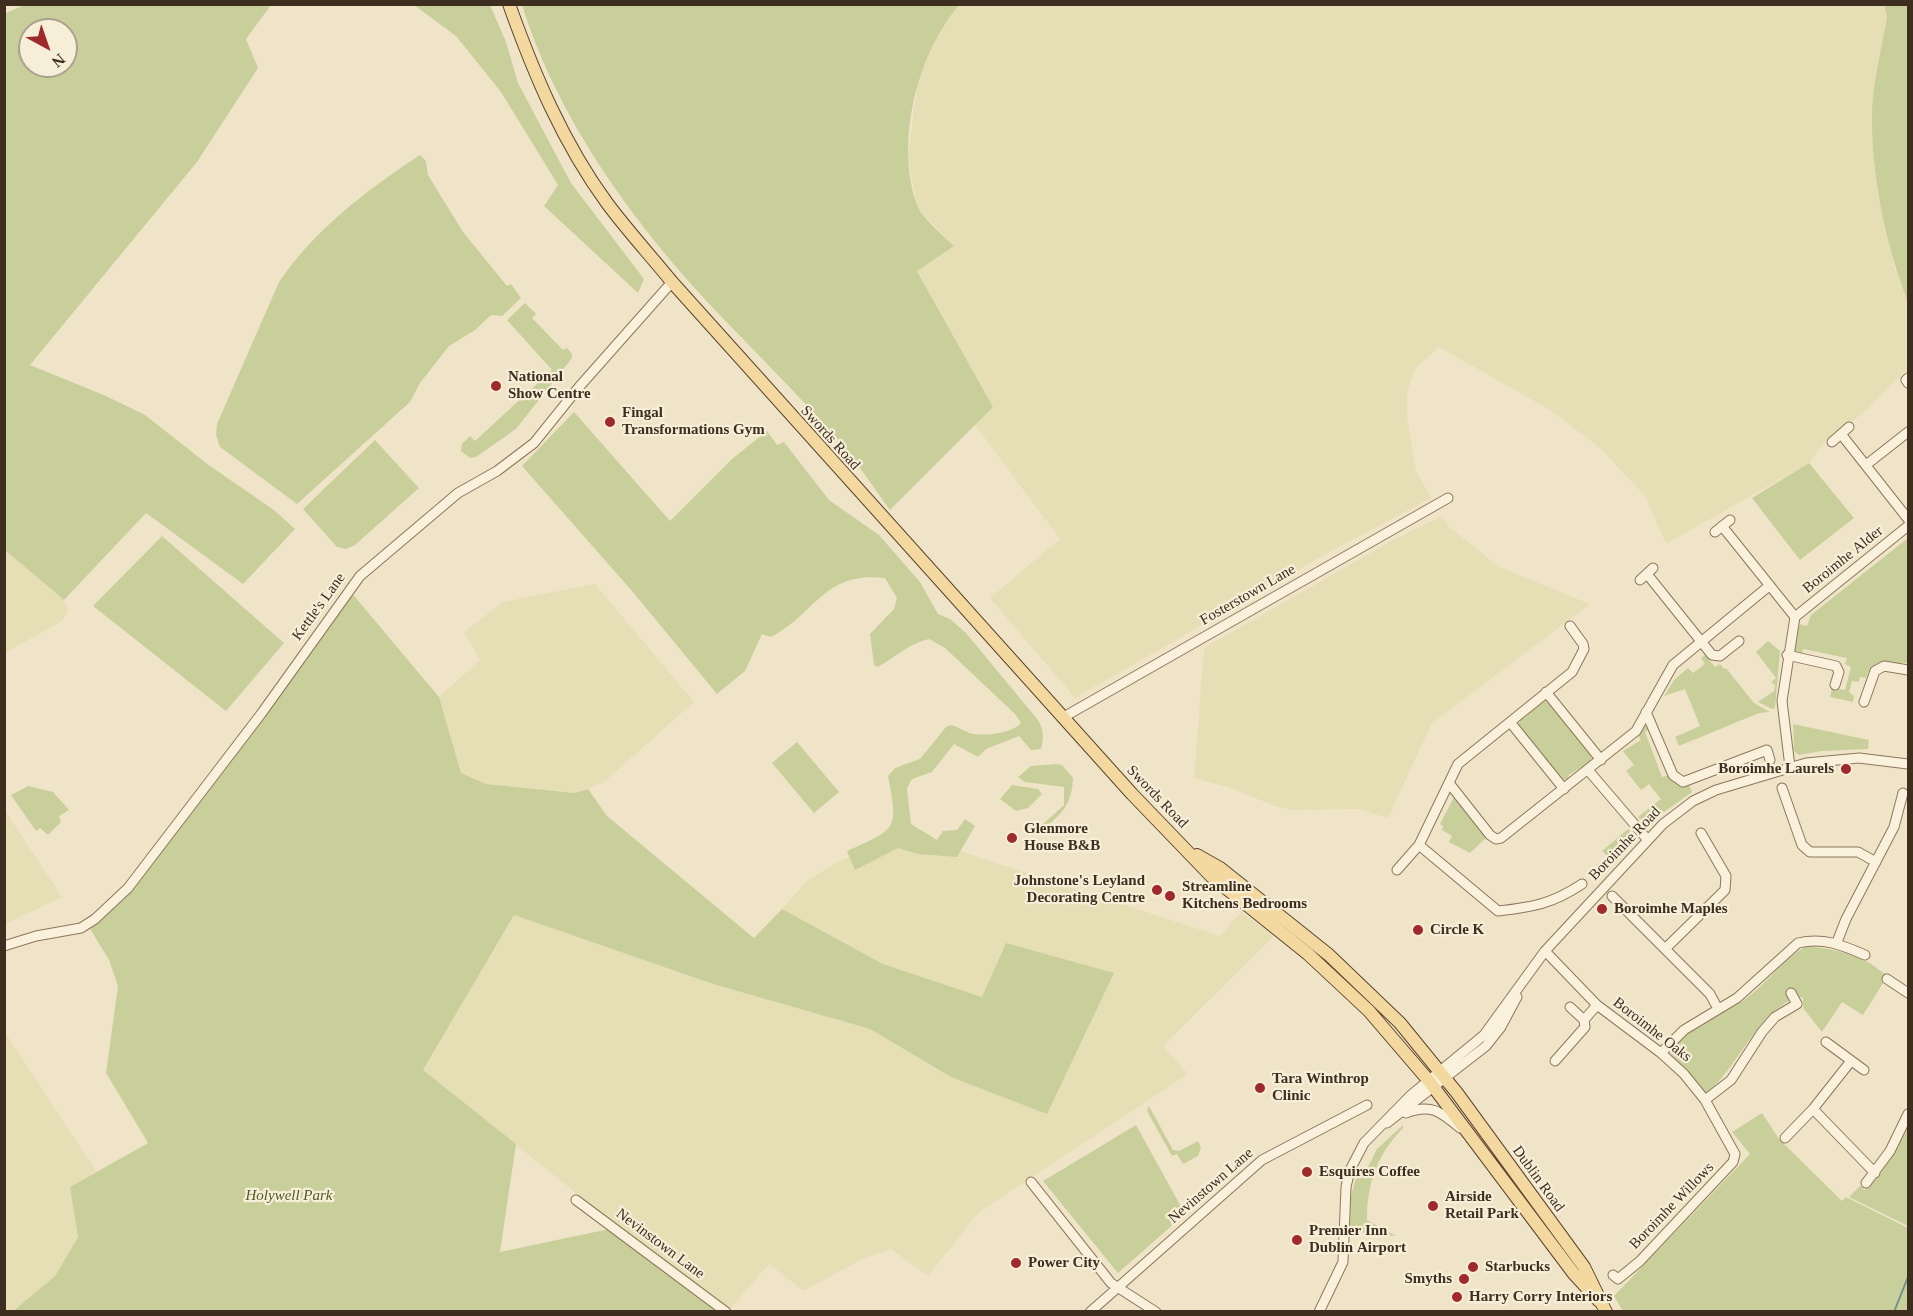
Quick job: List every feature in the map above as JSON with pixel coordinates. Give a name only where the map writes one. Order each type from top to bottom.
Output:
[{"type":"main road","name":"Swords Road","points":[[509,4],[531,64],[561,130],[607,202],[672,282],[1062,718],[1212,876],[1308,954],[1355,997],[1431,1085]]},
{"type":"main road","name":"Swords Road","points":[[1188,850],[1220,868],[1353,975],[1400,1023],[1443,1076]]},
{"type":"main road","name":"Dublin Road","points":[[1443,1076],[1584,1267],[1603,1306]]},
{"type":"main road","name":"Dublin Road","points":[[1431,1085],[1574,1274],[1603,1306]]},
{"type":"street","name":"Kettle's Lane","points":[[4,946],[36,936],[81,928],[96,919],[128,888],[261,714],[360,576],[458,493],[504,467],[534,443],[579,387],[672,282]]},
{"type":"street","points":[[1908,378],[1906,380],[1908,383]]},
{"type":"street","points":[[1832,442],[1849,427]]},
{"type":"street","points":[[1866,465],[1908,432]]},
{"type":"street","points":[[1841,434],[1908,519]]},
{"type":"street","name":"Fosterstown Lane","points":[[1062,718],[1448,498]]},
{"type":"street","points":[[1722,526],[1795,617],[1787,655],[1782,701],[1790,767]]},
{"type":"street","name":"Boroimhe Alder","points":[[1795,617],[1908,526]]},
{"type":"street","points":[[1647,574],[1716,657],[1739,641]]},
{"type":"street","points":[[1449,783],[1496,839],[1509,833],[1636,731],[1673,665],[1769,586]]},
{"type":"street","points":[[1397,870],[1419,845],[1458,764],[1572,672],[1584,649],[1581,639],[1570,626]]},
{"type":"street","points":[[1787,655],[1836,666],[1839,672],[1835,685]]},
{"type":"street","points":[[1864,702],[1875,671],[1884,666],[1908,670]]},
{"type":"street","points":[[1546,692],[1601,760]]},
{"type":"street","points":[[1646,712],[1673,775],[1683,782],[1767,750],[1770,760]]},
{"type":"street","points":[[1509,722],[1564,789]]},
{"type":"street","name":"Boroimhe Road","points":[[1431,1085],[1495,1036],[1530,972],[1545,951],[1647,839],[1699,798],[1790,767],[1828,760],[1859,759],[1908,764]]},
{"type":"street","points":[[1588,770],[1647,839]]},
{"type":"street","points":[[1782,788],[1802,845],[1810,852],[1858,852],[1876,862]]},
{"type":"street","points":[[1836,942],[1894,827],[1903,793]]},
{"type":"street","points":[[1665,949],[1725,890],[1726,876],[1701,833]]},
{"type":"street","points":[[1419,845],[1498,911],[1539,906],[1564,896],[1582,884]]},
{"type":"street","points":[[1612,896],[1710,994],[1718,1009]]},
{"type":"street","points":[[1661,1053],[1684,1030],[1749,988],[1798,944],[1809,940],[1836,942],[1865,955]]},
{"type":"street","name":"Boroimhe Oaks","points":[[1545,951],[1597,1005],[1661,1053],[1684,1074],[1705,1100],[1728,1142]]},
{"type":"street","points":[[1887,979],[1906,990],[1908,978]]},
{"type":"street","points":[[1705,1100],[1731,1080],[1762,1032],[1776,1017],[1797,1004],[1791,993]]},
{"type":"street","points":[[1584,1020],[1597,1005]]},
{"type":"street","points":[[1555,1061],[1585,1027],[1584,1020],[1570,1007]]},
{"type":"street","points":[[1826,1042],[1864,1070]]},
{"type":"street","points":[[1785,1138],[1813,1109],[1851,1061]]},
{"type":"street","points":[[1377,1129],[1398,1116],[1431,1085]]},
{"type":"street","points":[[1319,1311],[1343,1262],[1344,1201],[1350,1170],[1360,1150],[1377,1129],[1431,1085]]},
{"type":"street","name":"Nevinstown Lane","points":[[1090,1311],[1262,1160],[1367,1104]]},
{"type":"street","points":[[1398,1116],[1430,1107],[1441,1112],[1466,1133]]},
{"type":"street","points":[[1813,1109],[1875,1173]]},
{"type":"street","points":[[1866,1183],[1875,1173],[1908,1114]]},
{"type":"street","name":"Boroimhe Willows","points":[[1613,1275],[1618,1279],[1640,1261],[1733,1162],[1736,1154],[1728,1142]]},
{"type":"street","points":[[1031,1182],[1117,1288],[1156,1311]]},
{"type":"street","name":"Nevinstown Lane","points":[[576,1200],[726,1311]]},
{"type":"shaded area","points":[[959,5],[1883,5],[1887,17],[1872,113],[1878,187],[1894,266],[1908,302],[1908,368],[1869,408],[1824,443],[1809,463],[1666,544],[1645,496],[1600,448],[1550,410],[1439,347],[1416,368],[1407,391],[1407,417],[1416,471],[1431,498],[1333,550],[1075,698],[990,598],[1060,539],[975,425],[993,407],[917,270],[954,246],[917,208],[908,157],[918,79],[942,24]]},
{"type":"shaded area","points":[[1442,516],[1448,526],[1499,567],[1590,604],[1432,723],[1388,818],[1359,809],[1291,810],[1228,787],[1194,778],[1204,648],[1393,540]]},
{"type":"shaded area","points":[[5,550],[64,600],[68,611],[62,621],[5,653]]},
{"type":"shaded area","points":[[595,584],[694,702],[603,783],[575,793],[486,784],[461,773],[439,697],[480,660],[464,632],[503,602]]},
{"type":"shaded area","points":[[4,809],[62,897],[5,924],[4,924]]},
{"type":"shaded area","points":[[895,830],[1220,936],[1241,912],[1274,936],[1163,1046],[1188,1074],[978,1213],[928,1276],[891,1249],[861,1260],[803,1291],[769,1264],[730,1309],[617,1226],[423,1070],[514,915],[713,984],[870,1029],[951,1077],[982,997],[883,964],[782,909],[807,881],[839,861],[878,845]]},
{"type":"shaded area","points":[[4,1031],[96,1171],[71,1187],[78,1237],[55,1276],[12,1312],[4,1311]]},
{"type":"green space","points":[[26,4],[271,5],[246,39],[258,68],[197,162],[30,365],[106,396],[145,415],[210,466],[274,510],[295,529],[243,584],[146,513],[64,600],[5,550],[4,14]]},
{"type":"green space","points":[[414,5],[490,5],[506,42],[518,83],[571,183],[644,279],[638,293],[544,206],[558,185],[501,92],[456,36]]},
{"type":"green space","points":[[522,5],[959,5],[944,25],[921,73],[914,100],[908,154],[911,180],[919,210],[954,246],[917,271],[993,407],[890,510],[840,442],[691,284],[664,253],[614,187],[592,153],[552,81],[535,43]]},
{"type":"green space","points":[[1884,5],[1908,5],[1908,302],[1893,257],[1881,209],[1872,136],[1876,77],[1887,17]]},
{"type":"green space","points":[[420,155],[426,161],[428,175],[463,232],[507,286],[511,284],[521,298],[502,316],[491,315],[475,330],[449,346],[420,383],[410,402],[297,504],[220,447],[216,435],[217,424],[279,282],[293,263],[308,245],[343,212]]},
{"type":"green space","points":[[525,303],[536,314],[532,318],[563,350],[567,348],[572,358],[516,429],[476,457],[470,458],[461,451],[462,444],[470,436],[475,441],[552,370],[507,320]]},
{"type":"green space","points":[[574,412],[670,521],[732,459],[767,431],[777,445],[784,442],[829,500],[879,535],[920,582],[938,614],[950,619],[966,633],[1038,720],[1043,738],[1041,749],[1031,750],[1019,736],[986,749],[978,757],[954,744],[932,772],[912,779],[907,788],[911,824],[937,840],[943,831],[957,830],[965,819],[975,826],[957,857],[918,854],[898,848],[855,870],[847,851],[876,838],[890,826],[893,808],[888,776],[895,768],[920,759],[946,727],[951,725],[974,734],[999,733],[1021,723],[1015,714],[945,648],[929,639],[909,647],[878,667],[874,665],[870,634],[894,609],[897,598],[885,578],[847,581],[822,596],[786,628],[771,637],[762,634],[745,671],[717,694],[632,591],[522,466]]},
{"type":"green space","points":[[375,440],[419,488],[355,545],[346,549],[337,547],[303,509]]},
{"type":"green space","points":[[1809,463],[1854,518],[1800,560],[1752,498]]},
{"type":"green space","points":[[162,536],[284,643],[226,711],[93,606]]},
{"type":"green space","points":[[1908,538],[1908,663],[1878,663],[1868,672],[1866,678],[1860,677],[1859,682],[1852,681],[1849,692],[1854,696],[1853,702],[1830,697],[1832,688],[1845,690],[1851,667],[1845,664],[1847,658],[1803,649],[1802,654],[1796,653],[1793,644],[1800,624],[1807,626],[1811,615]]},
{"type":"green space","name":"Holywell Park","points":[[350,591],[439,697],[461,773],[486,784],[575,793],[588,789],[607,816],[754,938],[782,909],[883,964],[982,997],[1006,943],[1114,973],[1047,1114],[951,1077],[870,1029],[713,984],[514,915],[423,1070],[516,1144],[500,1252],[614,1228],[726,1311],[12,1312],[55,1276],[78,1237],[70,1187],[148,1143],[106,1073],[118,986],[109,960],[89,927],[107,913]]},
{"type":"green space","points":[[1768,641],[1780,651],[1775,708],[1772,709],[1758,702],[1774,691],[1775,685],[1771,682],[1776,678],[1756,652]]},
{"type":"green space","points":[[1705,655],[1715,667],[1720,664],[1724,669],[1726,668],[1754,703],[1770,712],[1759,713],[1679,746],[1675,737],[1700,726],[1685,689],[1664,696],[1674,680],[1688,668],[1693,673],[1705,664],[1701,658]]},
{"type":"green space","points":[[1543,700],[1550,703],[1592,754],[1591,761],[1569,775],[1567,780],[1561,779],[1518,726],[1521,717],[1523,719]]},
{"type":"green space","points":[[1793,724],[1869,740],[1868,749],[1822,751],[1799,755],[1794,751]]},
{"type":"green space","points":[[1646,726],[1649,729],[1645,732],[1662,777],[1668,775],[1679,786],[1689,785],[1692,792],[1646,825],[1638,817],[1661,799],[1649,784],[1641,790],[1626,771],[1634,765],[1623,751],[1641,740],[1637,734]]},
{"type":"green space","points":[[797,742],[839,792],[814,813],[772,763]]},
{"type":"green space","points":[[1062,765],[1073,778],[1070,796],[1064,810],[1039,832],[1041,826],[1064,805],[1064,787],[1025,782],[1018,777],[1031,766]]},
{"type":"green space","points":[[1012,785],[1038,789],[1042,794],[1028,808],[1016,811],[1000,799]]},
{"type":"green space","points":[[28,786],[53,792],[69,810],[59,816],[61,822],[48,835],[40,828],[36,831],[11,795]]},
{"type":"green space","points":[[1454,797],[1487,837],[1470,853],[1449,842],[1452,836],[1442,830],[1443,826],[1440,824]]},
{"type":"green space","points":[[1628,829],[1635,838],[1615,863],[1602,851]]},
{"type":"green space","points":[[1806,946],[1830,949],[1853,956],[1868,962],[1888,975],[1863,1015],[1842,1002],[1822,1032],[1803,1008],[1803,998],[1797,996],[1785,1003],[1767,1018],[1723,1076],[1705,1095],[1670,1053],[1676,1043],[1693,1028],[1744,1000],[1789,958]]},
{"type":"green space","points":[[1149,1106],[1173,1150],[1179,1151],[1198,1141],[1201,1147],[1198,1156],[1183,1164],[1177,1154],[1172,1156],[1147,1111]]},
{"type":"green space","points":[[1762,1113],[1779,1139],[1842,1201],[1846,1197],[1908,1228],[1908,1311],[1623,1311],[1614,1296],[1750,1154],[1732,1132]]},
{"type":"green space","points":[[1136,1125],[1185,1214],[1118,1273],[1043,1181]]},
{"type":"green space","points":[[1403,1125],[1375,1170],[1367,1207],[1367,1220],[1396,1236],[1358,1232],[1350,1225],[1351,1196],[1359,1167],[1367,1169],[1377,1149]]},
{"type":"green space","points":[[1908,1126],[1908,1226],[1849,1197],[1860,1186],[1865,1190],[1894,1153]]},
{"type":"waterway","points":[[1894,1312],[1908,1277]]},
{"type":"place","name":"National Show Centre","points":[[496,386]]},
{"type":"place","name":"Fingal Transformations Gym","points":[[610,422]]},
{"type":"place","name":"Boroimhe Laurels","points":[[1846,769]]},
{"type":"place","name":"Glenmore House B&B","points":[[1012,838]]},
{"type":"place","name":"Johnstone's Leyland Decorating Centre","points":[[1157,890]]},
{"type":"place","name":"Streamline Kitchens Bedrooms","points":[[1170,896]]},
{"type":"place","name":"Boroimhe Maples","points":[[1602,909]]},
{"type":"place","name":"Circle K","points":[[1418,930]]},
{"type":"place","name":"Tara Winthrop Clinic","points":[[1260,1088]]},
{"type":"place","name":"Esquires Coffee","points":[[1307,1172]]},
{"type":"place","name":"Airside Retail Park","points":[[1433,1206]]},
{"type":"place","name":"Premier Inn Dublin Airport","points":[[1297,1240]]},
{"type":"place","name":"Power City","points":[[1016,1263]]},
{"type":"place","name":"Starbucks","points":[[1473,1267]]},
{"type":"place","name":"Smyths","points":[[1464,1279]]},
{"type":"place","name":"Harry Corry Interiors","points":[[1457,1297]]}]
